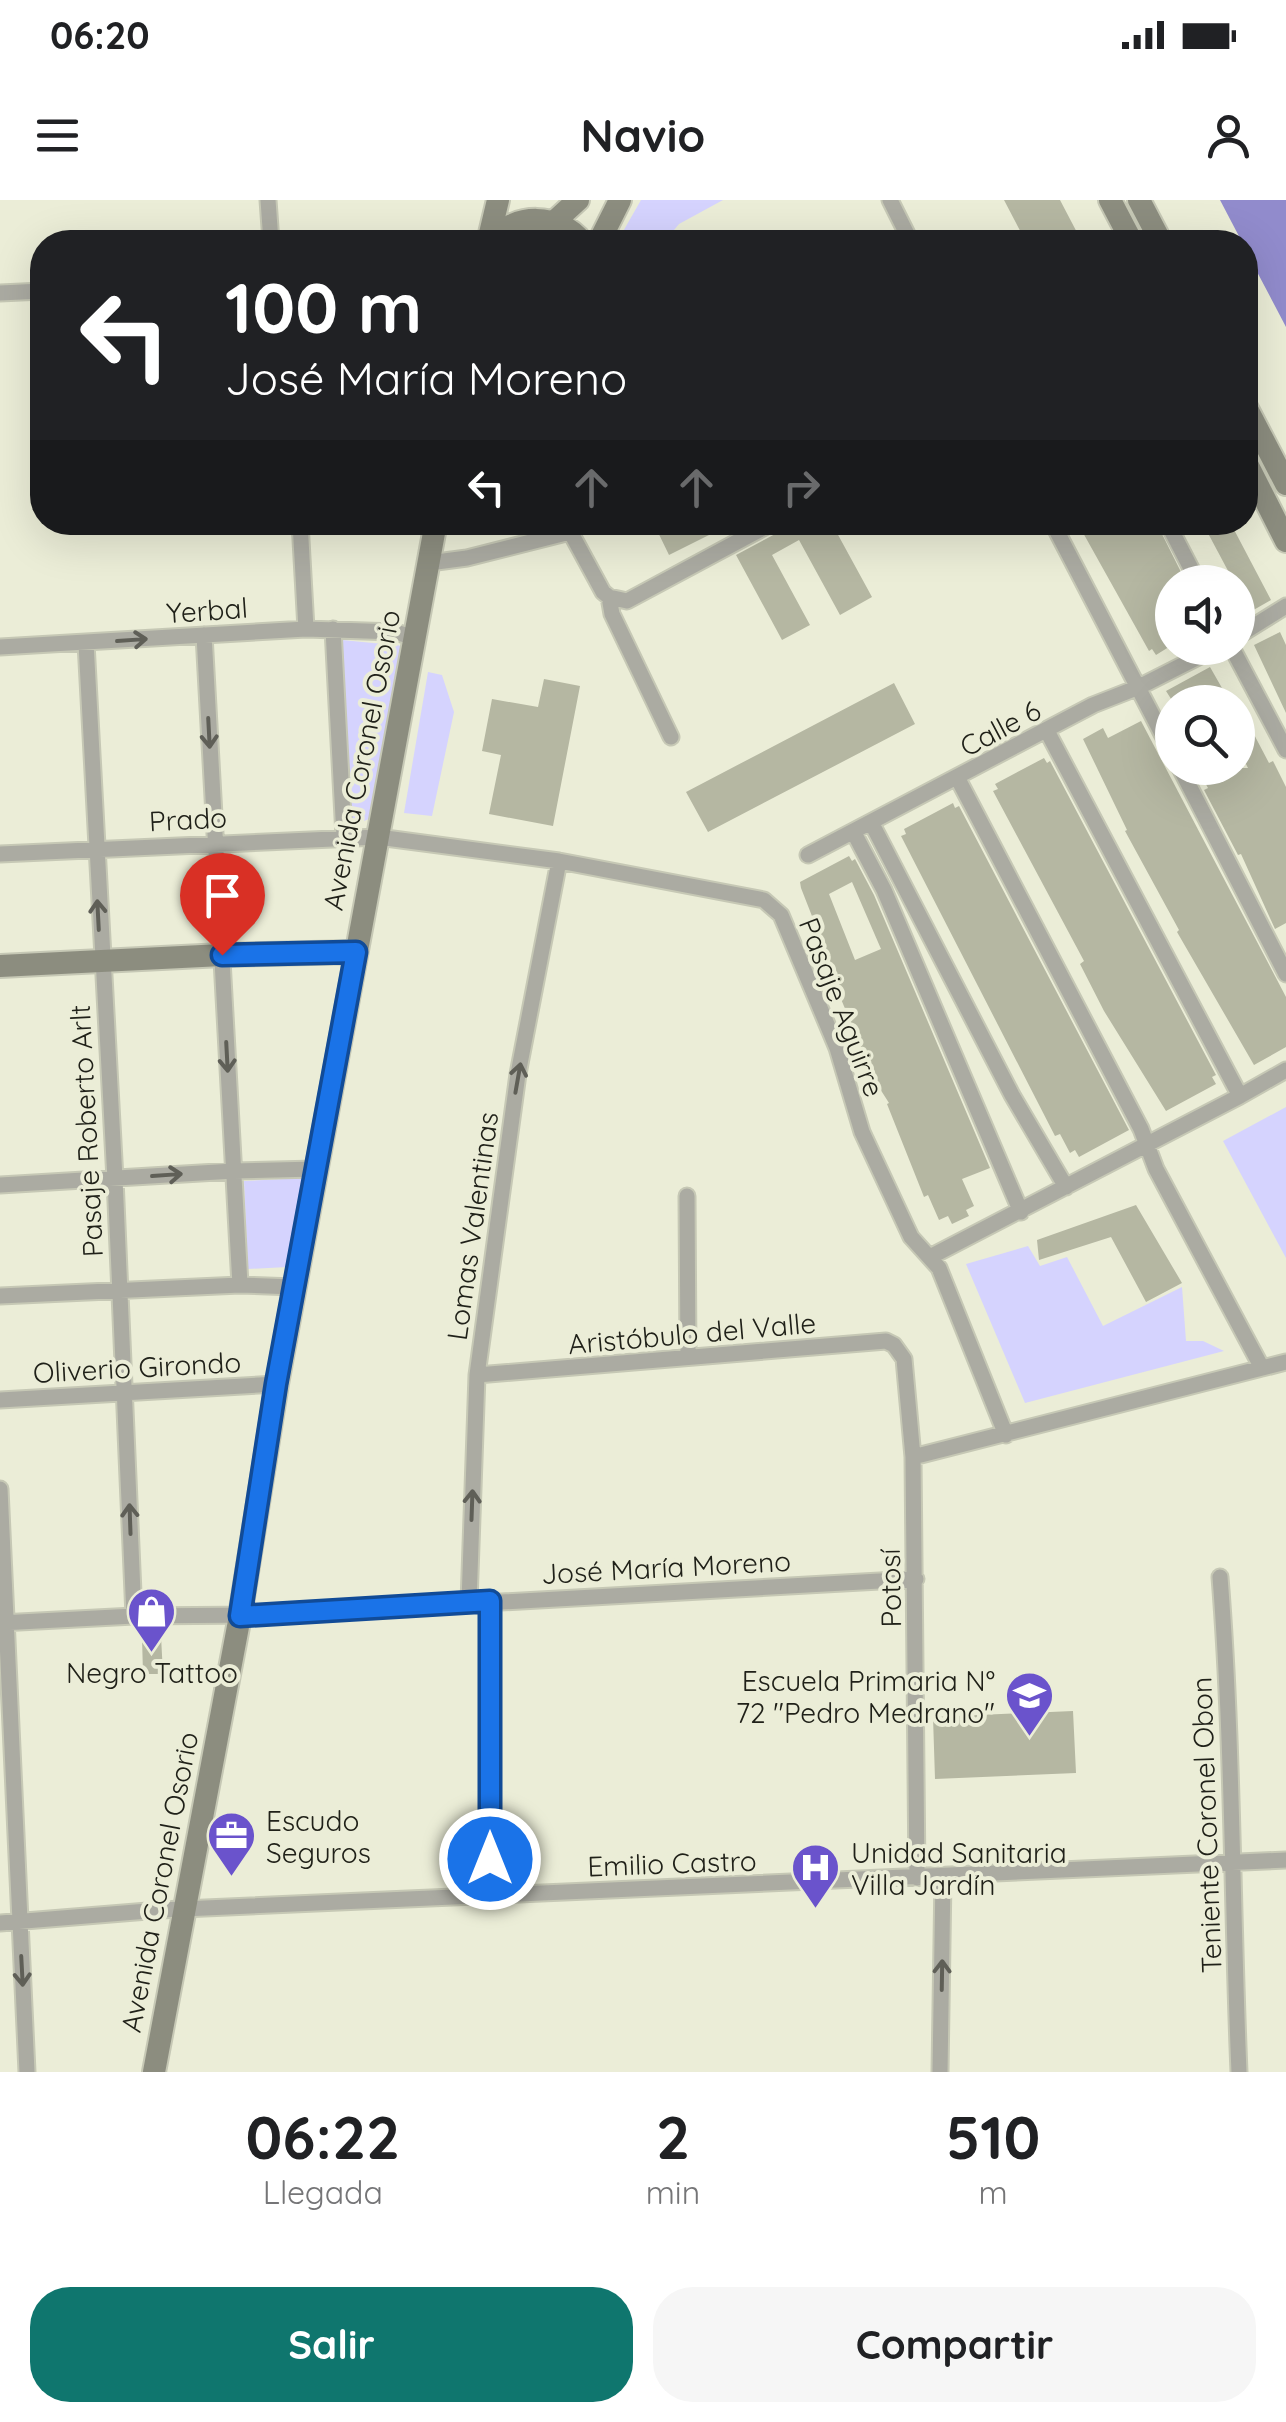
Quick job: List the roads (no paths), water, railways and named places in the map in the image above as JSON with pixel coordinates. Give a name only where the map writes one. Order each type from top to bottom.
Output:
[{"type":"main road","points":[[492,230],[498,200]]},
{"type":"main road","points":[[528,200],[549,221]]},
{"type":"main road","points":[[549,221],[578,200]]},
{"type":"main road","points":[[605,230],[620,200]]},
{"type":"main road","points":[[1110,200],[1126,230]]},
{"type":"main road","points":[[1139,200],[1154,230]]},
{"type":"main road","points":[[505,230],[526,220],[549,221],[569,230]]},
{"type":"main road","points":[[1258,431],[1286,484]]},
{"type":"main road","points":[[1258,486],[1286,541]]},
{"type":"main road","name":"Avenida Coronel Osorio","points":[[154,2072],[240,1616],[276,1384],[434,535]]},
{"type":"main road","points":[[0,966],[356,952]]},
{"type":"street","points":[[268,200],[270,230]]},
{"type":"street","points":[[890,200],[905,230]]},
{"type":"street","points":[[0,293],[30,292]]},
{"type":"street","points":[[301,535],[306,629]]},
{"type":"street","points":[[429,562],[467,558],[542,535]]},
{"type":"street","points":[[572,535],[610,598],[612,614],[671,737]]},
{"type":"street","points":[[610,598],[627,600],[750,535]]},
{"type":"street","points":[[1059,535],[1155,719]]},
{"type":"street","points":[[1173,535],[1189,565]]},
{"type":"street","points":[[1255,625],[1286,606]]},
{"type":"street","name":"Yerbal","points":[[0,647],[306,629],[395,632],[416,638]]},
{"type":"street","points":[[333,629],[344,836]]},
{"type":"street","points":[[204,635],[240,1285]]},
{"type":"street","name":"Pasaje Roberto Arlt","points":[[86,643],[126,1392],[134,1616]]},
{"type":"street","name":"Calle 6","points":[[808,855],[1093,706],[1182,665]]},
{"type":"street","points":[[1241,665],[1286,750]]},
{"type":"street","points":[[1048,731],[1240,1096]]},
{"type":"street","points":[[958,778],[1262,1368]]},
{"type":"street","points":[[1189,785],[1286,974]]},
{"type":"street","points":[[872,824],[1012,1095],[1066,1187]]},
{"type":"street","points":[[854,833],[884,890],[1021,1212]]},
{"type":"street","name":"Prado","points":[[0,854],[378,837]]},
{"type":"street","name":"Pasaje Aguirre","points":[[378,837],[560,861],[764,900],[774,907],[827,1021],[862,1132],[911,1238],[938,1268],[1006,1435]]},
{"type":"street","name":"Lomas Valentinas","points":[[469,1602],[477,1375],[511,1121],[560,861]]},
{"type":"street","points":[[930,1257],[1286,1070]]},
{"type":"street","points":[[0,1185],[316,1169]]},
{"type":"street","points":[[688,1196],[688,1358]]},
{"type":"street","points":[[0,1296],[240,1285],[294,1287]]},
{"type":"street","name":"Aristóbulo del Valle","points":[[477,1375],[886,1341],[904,1359]]},
{"type":"street","name":"Potosí","points":[[904,1359],[914,1457],[917,1878]]},
{"type":"street","points":[[914,1457],[1286,1362]]},
{"type":"street","name":"Oliverio Girondo","points":[[0,1400],[276,1384]]},
{"type":"street","points":[[0,1489],[27,2072]]},
{"type":"street","name":"Teniente Coronel Obon","points":[[1220,1577],[1228,1681],[1230,1863],[1239,2072]]},
{"type":"street","name":"José María Moreno","points":[[4,1623],[134,1616],[240,1616],[916,1579]]},
{"type":"street","points":[[490,1601],[490,1896]]},
{"type":"street","name":"Emilio Castro","points":[[0,1924],[183,1909],[1286,1860]]},
{"type":"street","points":[[940,2072],[944,1877]]},
{"type":"place","name":"Negro Tattoo","points":[[152,1654]]},
{"type":"place","name":"Escuela Primaria N° 72 \"Pedro Medrano\"","points":[[1030,1738]]},
{"type":"place","name":"Escudo Seguros","points":[[231,1878]]},
{"type":"place","name":"Unidad Sanitaria Villa Jardín","points":[[816,1910]]}]
